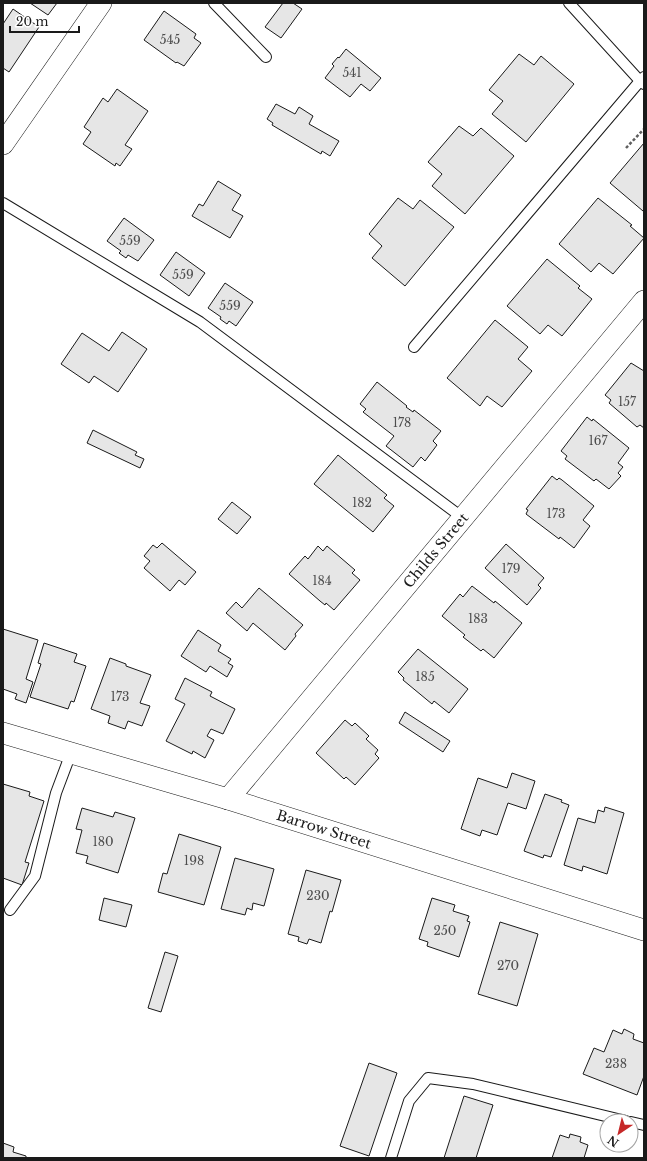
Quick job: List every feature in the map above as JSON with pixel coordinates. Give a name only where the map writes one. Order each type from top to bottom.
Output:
[{"type":"street","points":[[3,144],[101,3]]},
{"type":"street","name":"Childs Street","points":[[228,799],[644,301]]},
{"type":"street","name":"Barrow Street","points":[[3,733],[228,799],[644,930]]},
{"type":"lane","points":[[214,3],[266,57]]},
{"type":"lane","points":[[414,346],[643,81],[569,3]]},
{"type":"lane","points":[[3,203],[200,322],[463,518]]},
{"type":"lane","points":[[10,910],[35,876],[56,793],[70,753]]},
{"type":"lane","points":[[391,1158],[409,1101],[428,1078],[473,1084],[599,1114]]},
{"type":"path","points":[[626,148],[644,129]]},
{"type":"building","points":[[30,3],[57,3],[48,15]]},
{"type":"building","points":[[283,3],[293,3],[302,9],[281,38],[265,27]]},
{"type":"building","points":[[13,9],[39,27],[9,72],[3,68],[3,24]]},
{"type":"building","points":[[164,11],[196,34],[194,38],[201,43],[184,66],[177,62],[176,63],[144,40]]},
{"type":"building","points":[[346,49],[381,78],[370,91],[361,84],[350,97],[325,78],[334,66],[332,64]]},
{"type":"building","points":[[519,54],[534,65],[541,56],[574,84],[526,142],[492,114],[503,101],[489,90]]},
{"type":"building","points":[[117,89],[148,111],[125,145],[132,149],[120,166],[116,163],[115,166],[83,144],[91,132],[84,127],[103,98],[108,102]]},
{"type":"building","points":[[276,104],[295,114],[299,107],[313,116],[309,124],[339,141],[330,156],[322,151],[321,154],[272,125],[273,123],[267,119]]},
{"type":"building","points":[[459,126],[473,136],[481,128],[514,156],[465,214],[432,186],[442,174],[428,162]]},
{"type":"building","points":[[644,143],[644,209],[643,211],[610,183]]},
{"type":"building","points":[[218,181],[241,195],[232,210],[243,216],[230,238],[192,216],[199,204],[203,206]]},
{"type":"building","points":[[398,198],[413,209],[420,200],[454,227],[405,286],[372,258],[382,246],[369,234]]},
{"type":"building","points":[[598,198],[632,225],[630,226],[644,238],[613,274],[599,263],[591,272],[559,244]]},
{"type":"building","points":[[124,218],[154,240],[138,261],[128,255],[126,258],[119,253],[121,251],[107,241]]},
{"type":"building","points":[[176,252],[205,273],[189,296],[160,275]]},
{"type":"building","points":[[547,259],[580,286],[578,288],[592,299],[562,336],[548,325],[540,334],[507,306]]},
{"type":"building","points":[[225,283],[253,302],[236,326],[229,321],[227,324],[220,319],[221,317],[208,308]]},
{"type":"building","points":[[495,320],[528,347],[518,359],[532,371],[502,407],[487,396],[480,406],[447,378]]},
{"type":"building","points":[[122,332],[147,349],[118,392],[94,376],[89,383],[61,364],[82,333],[109,351]]},
{"type":"building","points":[[631,363],[644,371],[644,428],[640,425],[637,427],[609,403],[611,400],[605,395]]},
{"type":"building","points":[[377,382],[407,406],[406,407],[413,412],[414,410],[441,431],[433,441],[437,445],[425,461],[421,457],[413,467],[386,446],[394,436],[363,412],[366,409],[360,404]]},
{"type":"building","points":[[587,417],[592,421],[593,419],[629,448],[618,463],[623,467],[618,473],[621,476],[609,489],[596,479],[594,481],[565,459],[567,456],[561,451]]},
{"type":"building","points":[[93,430],[137,452],[135,455],[144,459],[140,468],[87,443]]},
{"type":"building","points":[[338,455],[387,495],[384,498],[394,506],[373,532],[314,484]]},
{"type":"building","points":[[552,476],[557,480],[559,478],[562,480],[594,506],[583,520],[590,526],[574,548],[560,537],[559,539],[526,514],[528,510],[526,509]]},
{"type":"building","points":[[232,502],[251,517],[237,534],[218,519]]},
{"type":"building","points":[[162,543],[196,572],[185,585],[179,580],[170,591],[144,568],[150,561],[144,556],[153,545],[157,548]]},
{"type":"building","points":[[506,544],[544,578],[538,585],[541,588],[527,605],[485,568]]},
{"type":"building","points":[[318,546],[323,551],[327,546],[355,570],[352,573],[360,580],[334,610],[326,603],[325,605],[320,601],[289,574],[305,556],[308,559]]},
{"type":"building","points":[[472,586],[494,603],[495,601],[522,623],[494,658],[483,649],[481,651],[463,637],[465,635],[442,616],[460,594],[463,597]]},
{"type":"building","points":[[259,588],[303,625],[295,634],[296,636],[285,650],[253,623],[247,631],[226,613],[236,602],[242,608]]},
{"type":"building","points":[[3,629],[38,640],[26,679],[33,682],[26,703],[15,699],[17,694],[3,689]]},
{"type":"building","points":[[198,630],[221,645],[218,651],[231,659],[228,663],[233,666],[227,677],[210,666],[206,672],[181,656]]},
{"type":"building","points":[[44,643],[77,654],[74,662],[86,666],[74,702],[71,701],[68,709],[30,697],[41,664],[38,663]]},
{"type":"building","points":[[418,649],[468,689],[449,713],[434,701],[432,704],[403,680],[404,678],[398,672]]},
{"type":"building","points":[[110,658],[126,664],[126,666],[151,675],[140,703],[150,706],[142,726],[128,721],[125,729],[108,723],[110,716],[91,709]]},
{"type":"building","points":[[185,678],[212,692],[210,696],[235,709],[223,734],[211,729],[207,736],[214,740],[205,758],[193,751],[192,754],[166,741],[185,704],[175,699]]},
{"type":"building","points":[[405,712],[450,741],[443,752],[399,723]]},
{"type":"building","points":[[345,720],[352,726],[355,723],[369,736],[366,739],[378,750],[375,754],[379,758],[355,785],[346,777],[344,779],[316,753]]},
{"type":"building","points":[[512,773],[535,781],[526,809],[508,803],[497,835],[482,830],[480,836],[461,829],[478,778],[507,788]]},
{"type":"building","points":[[3,784],[30,792],[29,796],[44,801],[25,862],[29,863],[22,885],[3,878]]},
{"type":"building","points":[[545,794],[562,800],[561,802],[569,805],[551,857],[544,855],[543,858],[524,851]]},
{"type":"building","points":[[605,807],[624,813],[607,874],[583,866],[582,871],[564,865],[578,818],[595,823],[598,810],[604,812]]},
{"type":"building","points":[[82,808],[113,817],[115,812],[135,818],[118,873],[86,863],[88,856],[76,853],[82,830],[76,829]]},
{"type":"building","points":[[179,834],[221,847],[204,905],[158,892],[163,873],[167,874]]},
{"type":"building","points":[[235,858],[274,869],[264,906],[253,903],[252,910],[247,908],[245,915],[221,909]]},
{"type":"building","points":[[306,870],[341,880],[321,943],[309,939],[307,944],[298,941],[299,937],[288,934]]},
{"type":"building","points":[[104,898],[132,905],[126,927],[99,920]]},
{"type":"building","points":[[432,898],[455,905],[453,911],[469,916],[467,921],[470,922],[459,957],[427,946],[428,942],[419,939]]},
{"type":"building","points":[[500,922],[538,934],[517,1006],[478,994]]},
{"type":"building","points":[[165,952],[178,956],[161,1012],[148,1008]]},
{"type":"building","points":[[624,1029],[634,1034],[633,1039],[644,1043],[644,1076],[637,1095],[583,1074],[594,1048],[604,1052],[613,1030],[622,1034]]},
{"type":"building","points":[[369,1063],[397,1073],[369,1156],[340,1146]]},
{"type":"building","points":[[464,1096],[493,1105],[476,1158],[444,1158]]},
{"type":"building","points":[[570,1134],[581,1137],[580,1142],[588,1145],[584,1158],[552,1158],[560,1135],[569,1138]]},
{"type":"building","points":[[3,1143],[14,1147],[13,1152],[26,1156],[26,1158],[3,1158]]}]
